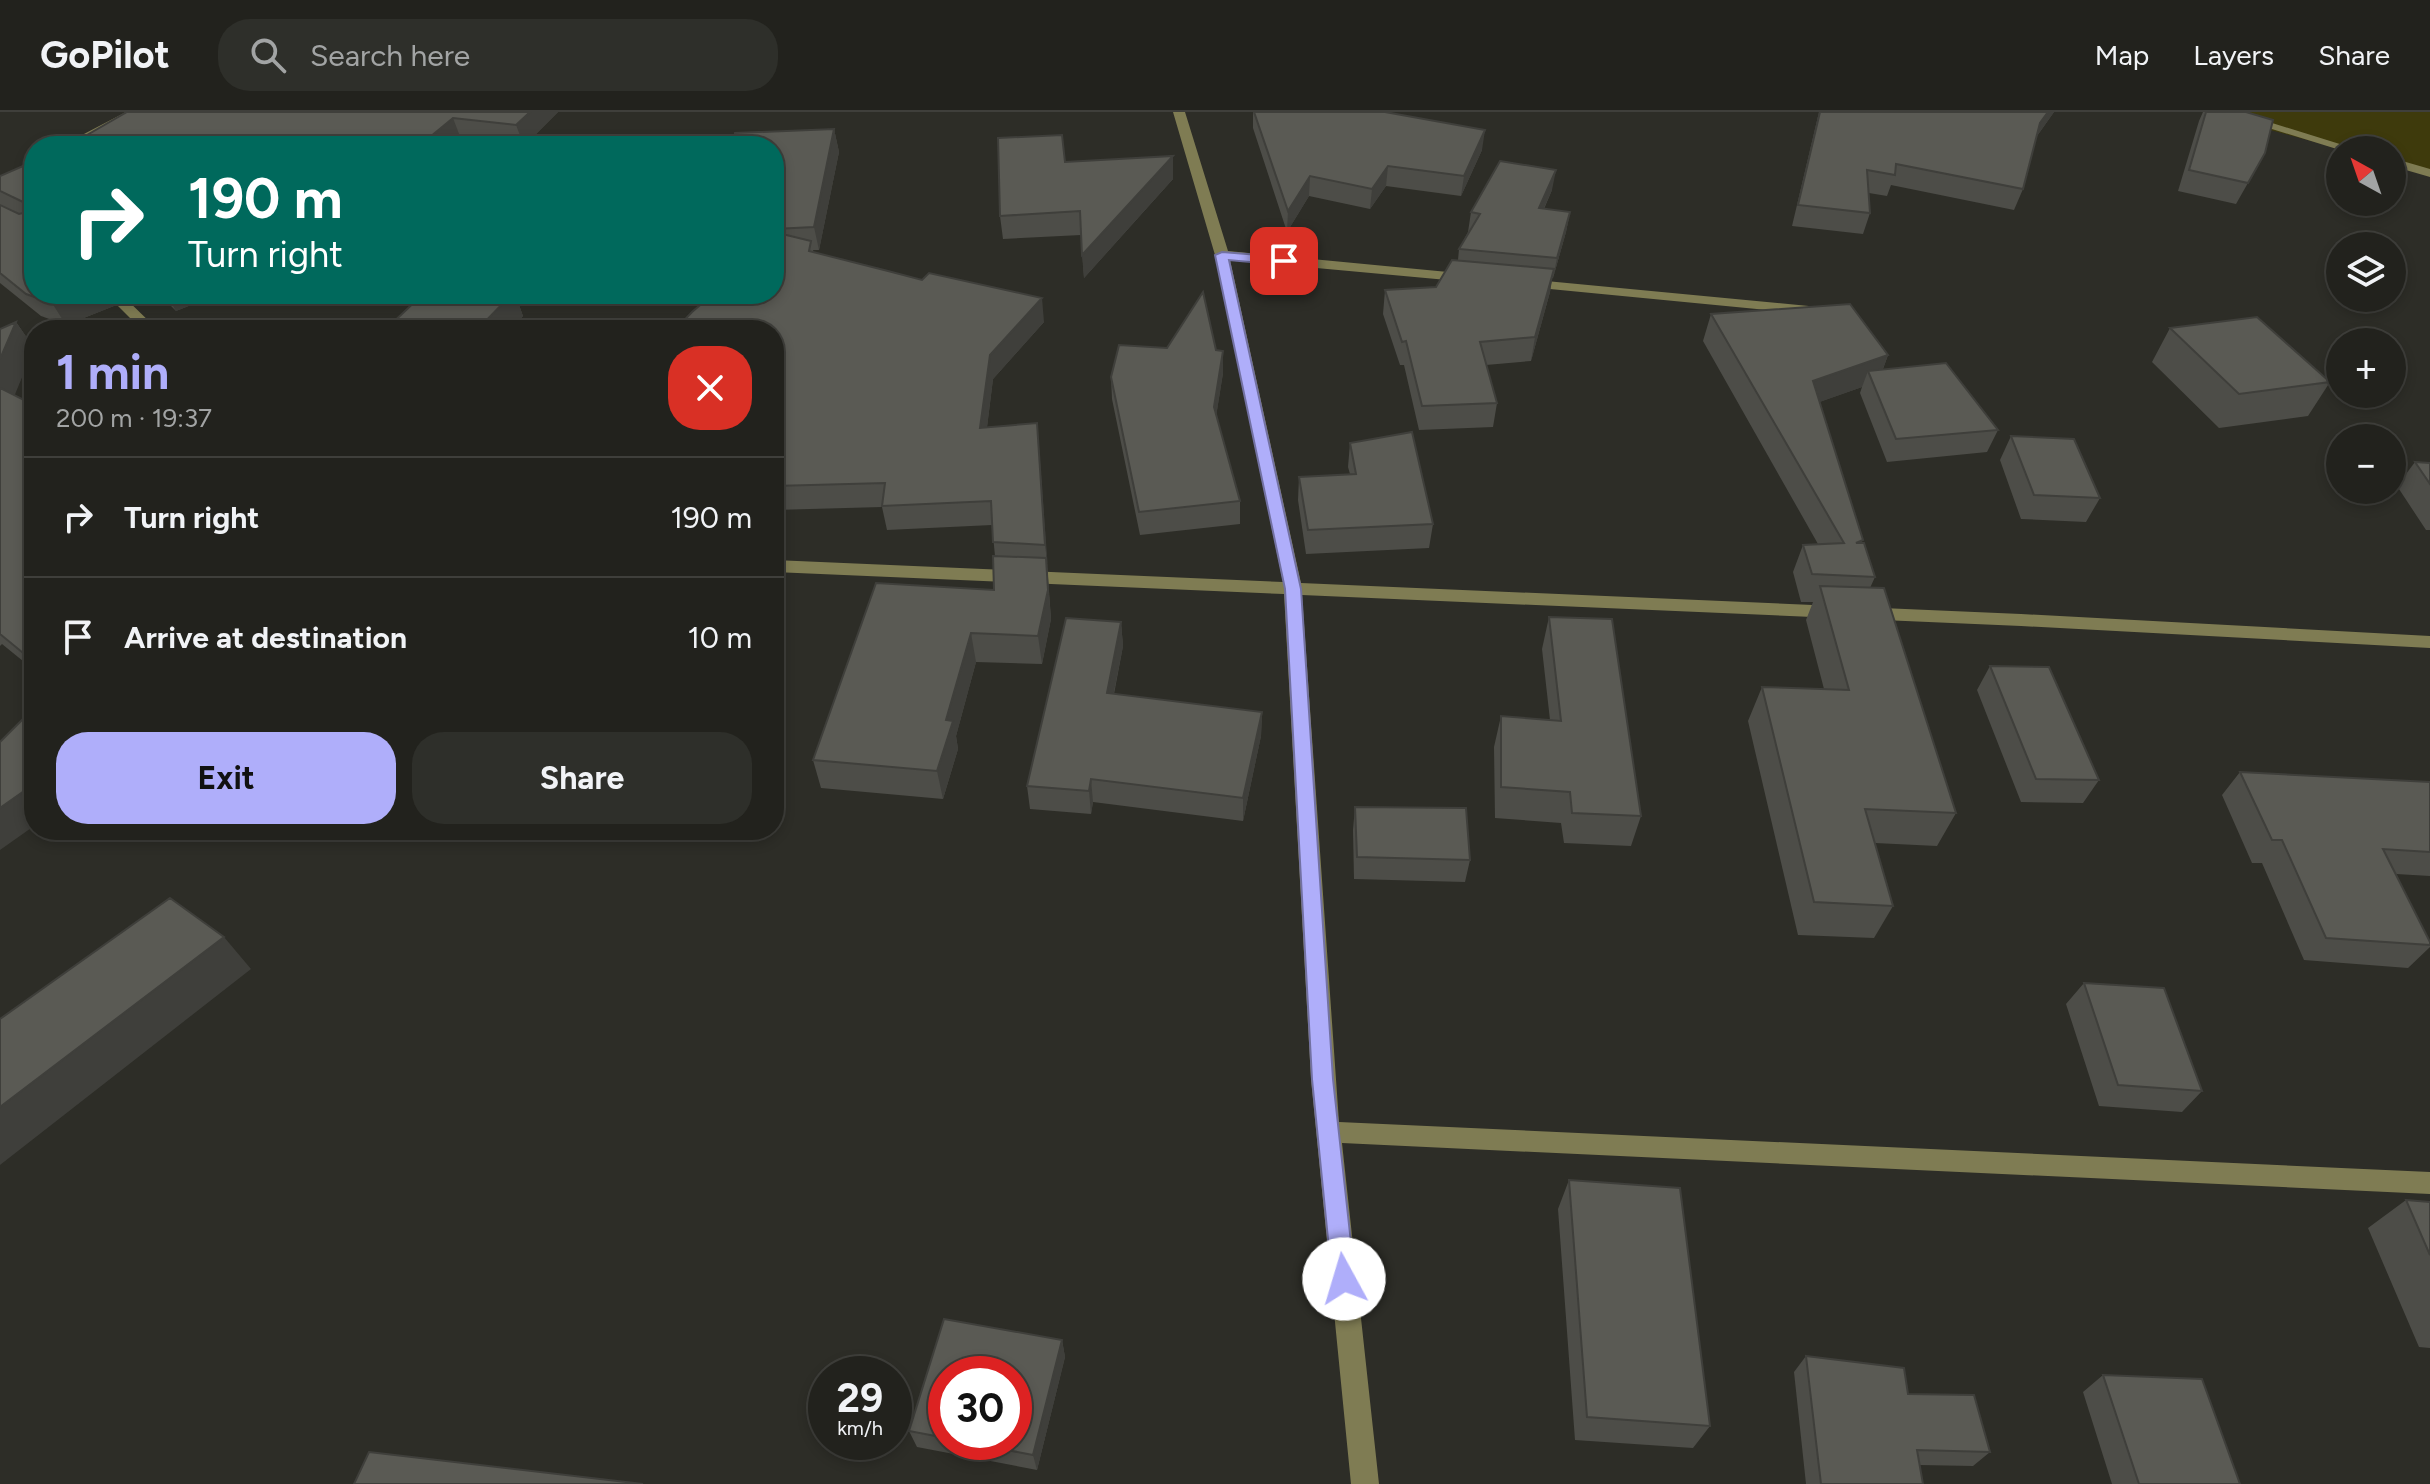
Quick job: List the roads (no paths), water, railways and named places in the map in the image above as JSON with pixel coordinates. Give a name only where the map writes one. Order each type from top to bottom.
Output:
[{"type":"street","points":[[87,136],[136,112]]},
{"type":"street","points":[[1179,112],[1222,255],[1293,589],[1328,1132],[1365,1484]]},
{"type":"street","points":[[2223,112],[2326,142]]},
{"type":"street","points":[[2406,166],[2430,173]]},
{"type":"street","points":[[1222,255],[1839,312]]},
{"type":"street","points":[[124,304],[140,320]]},
{"type":"street","points":[[784,566],[2006,619],[2430,642]]},
{"type":"street","points":[[1328,1132],[2430,1183]]}]
